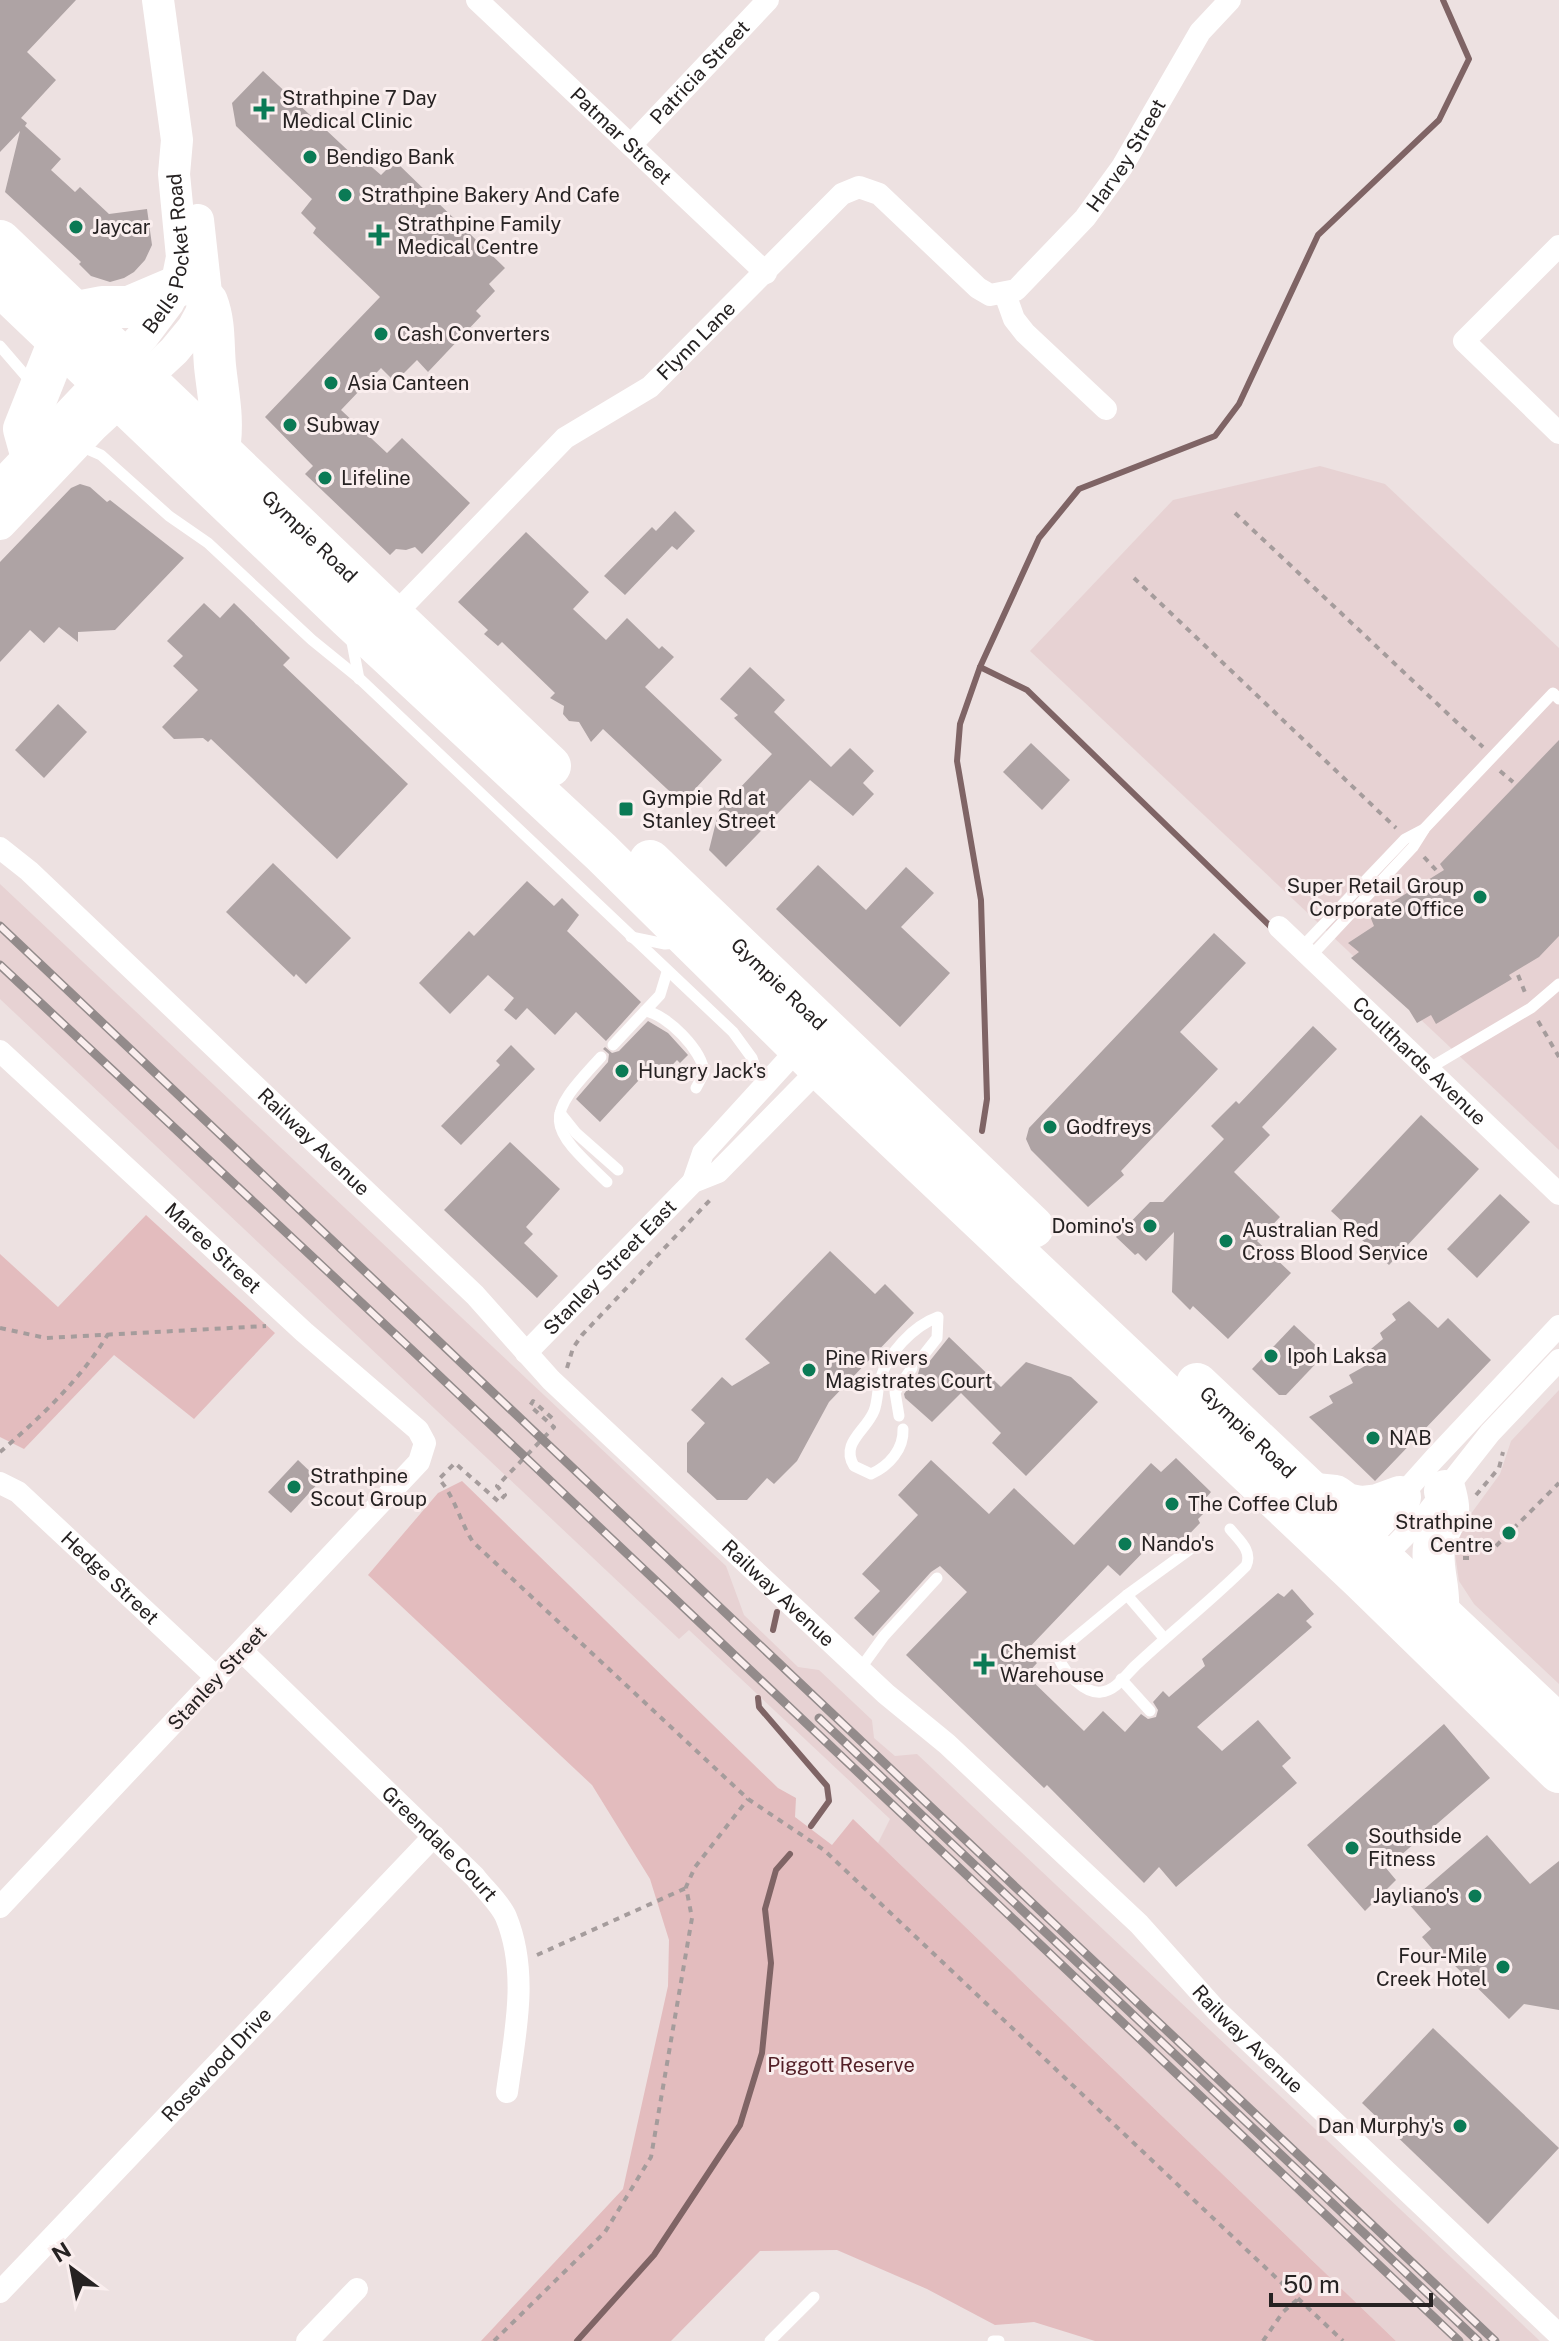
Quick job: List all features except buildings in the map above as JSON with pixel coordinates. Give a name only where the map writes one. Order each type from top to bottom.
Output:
[{"type":"highway","name":"Gympie Road","points":[[0,241],[67,327],[122,379],[348,617],[589,841],[680,958],[820,1046],[1313,1494],[1364,1561],[1438,1611],[1559,1726]]},
{"type":"highway","name":"Gympie Road","points":[[0,285],[67,327]]},
{"type":"highway","points":[[31,454],[24,429],[67,327],[102,307],[129,307],[156,293],[192,294],[213,319],[223,425],[219,449]]},
{"type":"highway","name":"Gympie Road","points":[[122,379],[219,449],[393,616],[820,1046],[1364,1561],[1559,1772]]},
{"type":"highway","points":[[1313,1494],[1335,1496],[1346,1504],[1361,1507],[1400,1497]]},
{"type":"highway","points":[[1438,1611],[1440,1589],[1435,1573],[1434,1547],[1437,1532],[1459,1495]]},
{"type":"main road","name":"Bells Pocket Road","points":[[122,379],[156,322],[192,294],[190,170],[177,140],[158,0]]},
{"type":"main road","points":[[0,524],[75,444],[122,379]]},
{"type":"main road","points":[[0,487],[31,454],[122,379]]},
{"type":"street","name":"Patmar Street","points":[[477,0],[766,273]]},
{"type":"street","name":"Patricia Street","points":[[631,145],[768,0]]},
{"type":"street","name":"Harvey Street","points":[[1005,294],[1024,283],[1103,196],[1200,32],[1230,0]]},
{"type":"street","name":"Flynn Lane","points":[[393,616],[565,438],[650,387],[842,194],[859,187],[879,194],[978,288],[990,295],[1005,294]]},
{"type":"street","points":[[1559,246],[1464,341],[1559,433]]},
{"type":"street","points":[[1005,294],[1014,319],[1025,333],[1106,409]]},
{"type":"street","name":"Railway Avenue","points":[[0,848],[29,871],[464,1284],[551,1380],[663,1487],[886,1694],[947,1744],[1139,1924],[1216,2010],[1559,2335]]},
{"type":"street","name":"Coulthards Avenue","points":[[1279,927],[1559,1194]]},
{"type":"street","name":"Stanley Street East","points":[[693,1182],[703,1153],[763,1090],[820,1046]]},
{"type":"street","name":"Stanley Street East","points":[[526,1353],[693,1182],[718,1172],[820,1046]]},
{"type":"street","name":"Maree Street","points":[[0,1051],[296,1325],[418,1430],[425,1443]]},
{"type":"street","points":[[1364,1561],[1395,1512],[1400,1497],[1557,1331]]},
{"type":"street","points":[[1364,1561],[1459,1495],[1490,1433],[1559,1360]]},
{"type":"street","name":"Stanley Street","points":[[0,1907],[419,1462],[425,1443]]},
{"type":"street","name":"Hedge Street","points":[[0,1483],[18,1492],[217,1678]]},
{"type":"street","name":"Greendale Court","points":[[242,1651],[475,1877],[505,1915],[517,1965],[520,2005],[507,2092]]},
{"type":"street","name":"Rosewood Drive","points":[[0,2292],[434,1836]]},
{"type":"street","points":[[307,2341],[357,2289]]},
{"type":"lane","points":[[0,346],[40,388]]},
{"type":"lane","name":"Gympie Road","points":[[75,444],[101,455],[169,516],[208,543],[312,640],[360,679],[631,937],[680,958],[752,1058],[763,1090]]},
{"type":"lane","name":"Gympie Road","points":[[348,617],[360,679]]},
{"type":"lane","points":[[1305,952],[1553,693],[1559,699]]},
{"type":"lane","points":[[613,1045],[660,995],[680,958],[665,944],[631,937]]},
{"type":"lane","points":[[1428,1069],[1531,1008],[1559,984]]},
{"type":"lane","points":[[645,1011],[658,1015],[697,1053],[704,1073],[696,1088]]},
{"type":"lane","points":[[601,1057],[569,1092],[560,1113],[562,1130],[570,1147],[607,1182]]},
{"type":"lane","points":[[560,1113],[576,1133],[618,1170]]},
{"type":"lane","points":[[903,1429],[904,1439],[900,1447],[882,1468],[871,1474],[854,1466],[850,1460],[850,1447],[874,1411],[882,1372],[898,1348],[915,1331],[938,1317],[937,1338],[922,1357]]},
{"type":"lane","points":[[899,1416],[895,1392],[912,1368]]},
{"type":"lane","points":[[1196,1545],[1127,1595],[1063,1648],[1059,1659],[1074,1678],[1095,1692],[1109,1690],[1246,1566],[1250,1556],[1248,1551],[1230,1529]]},
{"type":"lane","points":[[860,1669],[884,1636],[937,1578]]},
{"type":"lane","points":[[1127,1595],[1164,1638]]},
{"type":"lane","points":[[1121,1679],[1150,1711]]},
{"type":"lane","points":[[770,2341],[814,2297]]},
{"type":"lane","points":[[993,2341],[999,2341]]},
{"type":"path","points":[[1235,513],[1484,748],[1490,759],[1513,782]]},
{"type":"path","points":[[1134,578],[1436,870]]},
{"type":"path","points":[[567,1371],[573,1348],[582,1335],[719,1190]]},
{"type":"path","points":[[0,1328],[46,1338],[296,1325]]},
{"type":"path","points":[[0,1452],[95,1358],[108,1334]]},
{"type":"path","points":[[552,1418],[533,1401],[530,1406],[554,1427],[497,1486],[505,1495],[499,1502],[455,1463],[439,1479],[449,1491],[473,1542],[748,1799],[824,1850],[1343,2341]]},
{"type":"path","points":[[1459,1495],[1499,1468],[1503,1452]]},
{"type":"path","points":[[1496,1546],[1559,1483]]},
{"type":"path","points":[[494,2341],[605,2232],[651,2157],[692,1918],[686,1887],[702,1854],[748,1799]]},
{"type":"path","points":[[517,1965],[686,1887]]},
{"type":"path","points":[[1263,2341],[1283,2312],[1298,2299]]},
{"type":"shaded area","points":[[1320,466],[1385,484],[1559,648],[1559,1150],[1030,651],[1173,500]]},
{"type":"shaded area","points":[[0,884],[726,1566],[744,1615],[798,1667],[819,1670],[872,1720],[874,1738],[895,1756],[917,1754],[1540,2341],[1396,2341],[878,1843],[890,1819],[689,1630],[679,1639],[0,999]]},
{"type":"shaded area","name":"Strathpine Centre","points":[[1559,1390],[1559,1684],[1474,1604],[1459,1581],[1455,1554],[1462,1526],[1500,1474],[1511,1441]]},
{"type":"green space","points":[[146,1215],[275,1333],[194,1419],[114,1355],[24,1449],[0,1437],[0,1254],[58,1307]]},
{"type":"green space","name":"Piggott Reserve","points":[[462,1481],[778,1788],[796,1798],[795,1817],[832,1845],[853,1819],[1396,2341],[1095,2341],[1034,2322],[995,2325],[927,2289],[837,2250],[760,2251],[671,2341],[481,2341],[623,2189],[668,1986],[669,1940],[650,1879],[592,1785],[368,1575],[438,1493]]},
{"type":"waterway","points":[[982,1131],[987,1099],[981,900],[957,761],[960,724],[980,667],[1039,538],[1079,489],[1215,436],[1239,404],[1318,235],[1439,120],[1469,59],[1443,0]]},
{"type":"waterway","points":[[980,667],[1027,690],[1270,926]]},
{"type":"waterway","points":[[773,1630],[777,1612]]},
{"type":"waterway","points":[[758,1698],[759,1707],[827,1786],[829,1801],[811,1826]]},
{"type":"waterway","points":[[577,2341],[654,2255],[740,2125],[762,2053],[771,1963],[765,1909],[776,1870],[790,1854]]},
{"type":"railway","points":[[0,926],[1495,2341]]},
{"type":"railway","points":[[0,965],[413,1351],[1459,2341]]},
{"type":"railway","points":[[819,1718],[1478,2341]]},
{"type":"place","name":"Strathpine 7 Day Medical Clinic","points":[[264,109]]},
{"type":"place","name":"Bendigo Bank","points":[[310,157]]},
{"type":"place","name":"Strathpine Bakery And Cafe","points":[[345,195]]},
{"type":"place","name":"Jaycar","points":[[76,227]]},
{"type":"place","name":"Strathpine Family Medical Centre","points":[[379,235]]},
{"type":"place","name":"Cash Converters","points":[[381,334]]},
{"type":"place","name":"Asia Canteen","points":[[331,383]]},
{"type":"place","name":"Subway","points":[[290,425]]},
{"type":"place","name":"Lifeline","points":[[325,478]]},
{"type":"place","name":"Gympie Rd at Stanley Street","points":[[626,809]]},
{"type":"place","name":"Super Retail Group Corporate Office","points":[[1480,897]]},
{"type":"place","name":"Hungry Jack's","points":[[622,1071]]},
{"type":"place","name":"Godfreys","points":[[1050,1127]]},
{"type":"place","name":"Domino's","points":[[1150,1226]]},
{"type":"place","name":"Australian Red Cross Blood Service","points":[[1226,1241]]},
{"type":"place","name":"Ipoh Laksa","points":[[1271,1356]]},
{"type":"place","name":"Pine Rivers Magistrates Court","points":[[809,1370]]},
{"type":"place","name":"NAB","points":[[1373,1438]]},
{"type":"place","name":"Strathpine Scout Group","points":[[294,1487]]},
{"type":"place","name":"The Coffee Club","points":[[1172,1504]]},
{"type":"place","name":"Strathpine Centre","points":[[1509,1533]]},
{"type":"place","name":"Nando's","points":[[1125,1544]]},
{"type":"place","name":"Chemist Warehouse","points":[[984,1664]]},
{"type":"place","name":"Southside Fitness","points":[[1352,1848]]},
{"type":"place","name":"Jayliano's","points":[[1475,1896]]},
{"type":"place","name":"Four-Mile Creek Hotel","points":[[1503,1967]]},
{"type":"place","name":"Dan Murphy's","points":[[1460,2126]]}]
